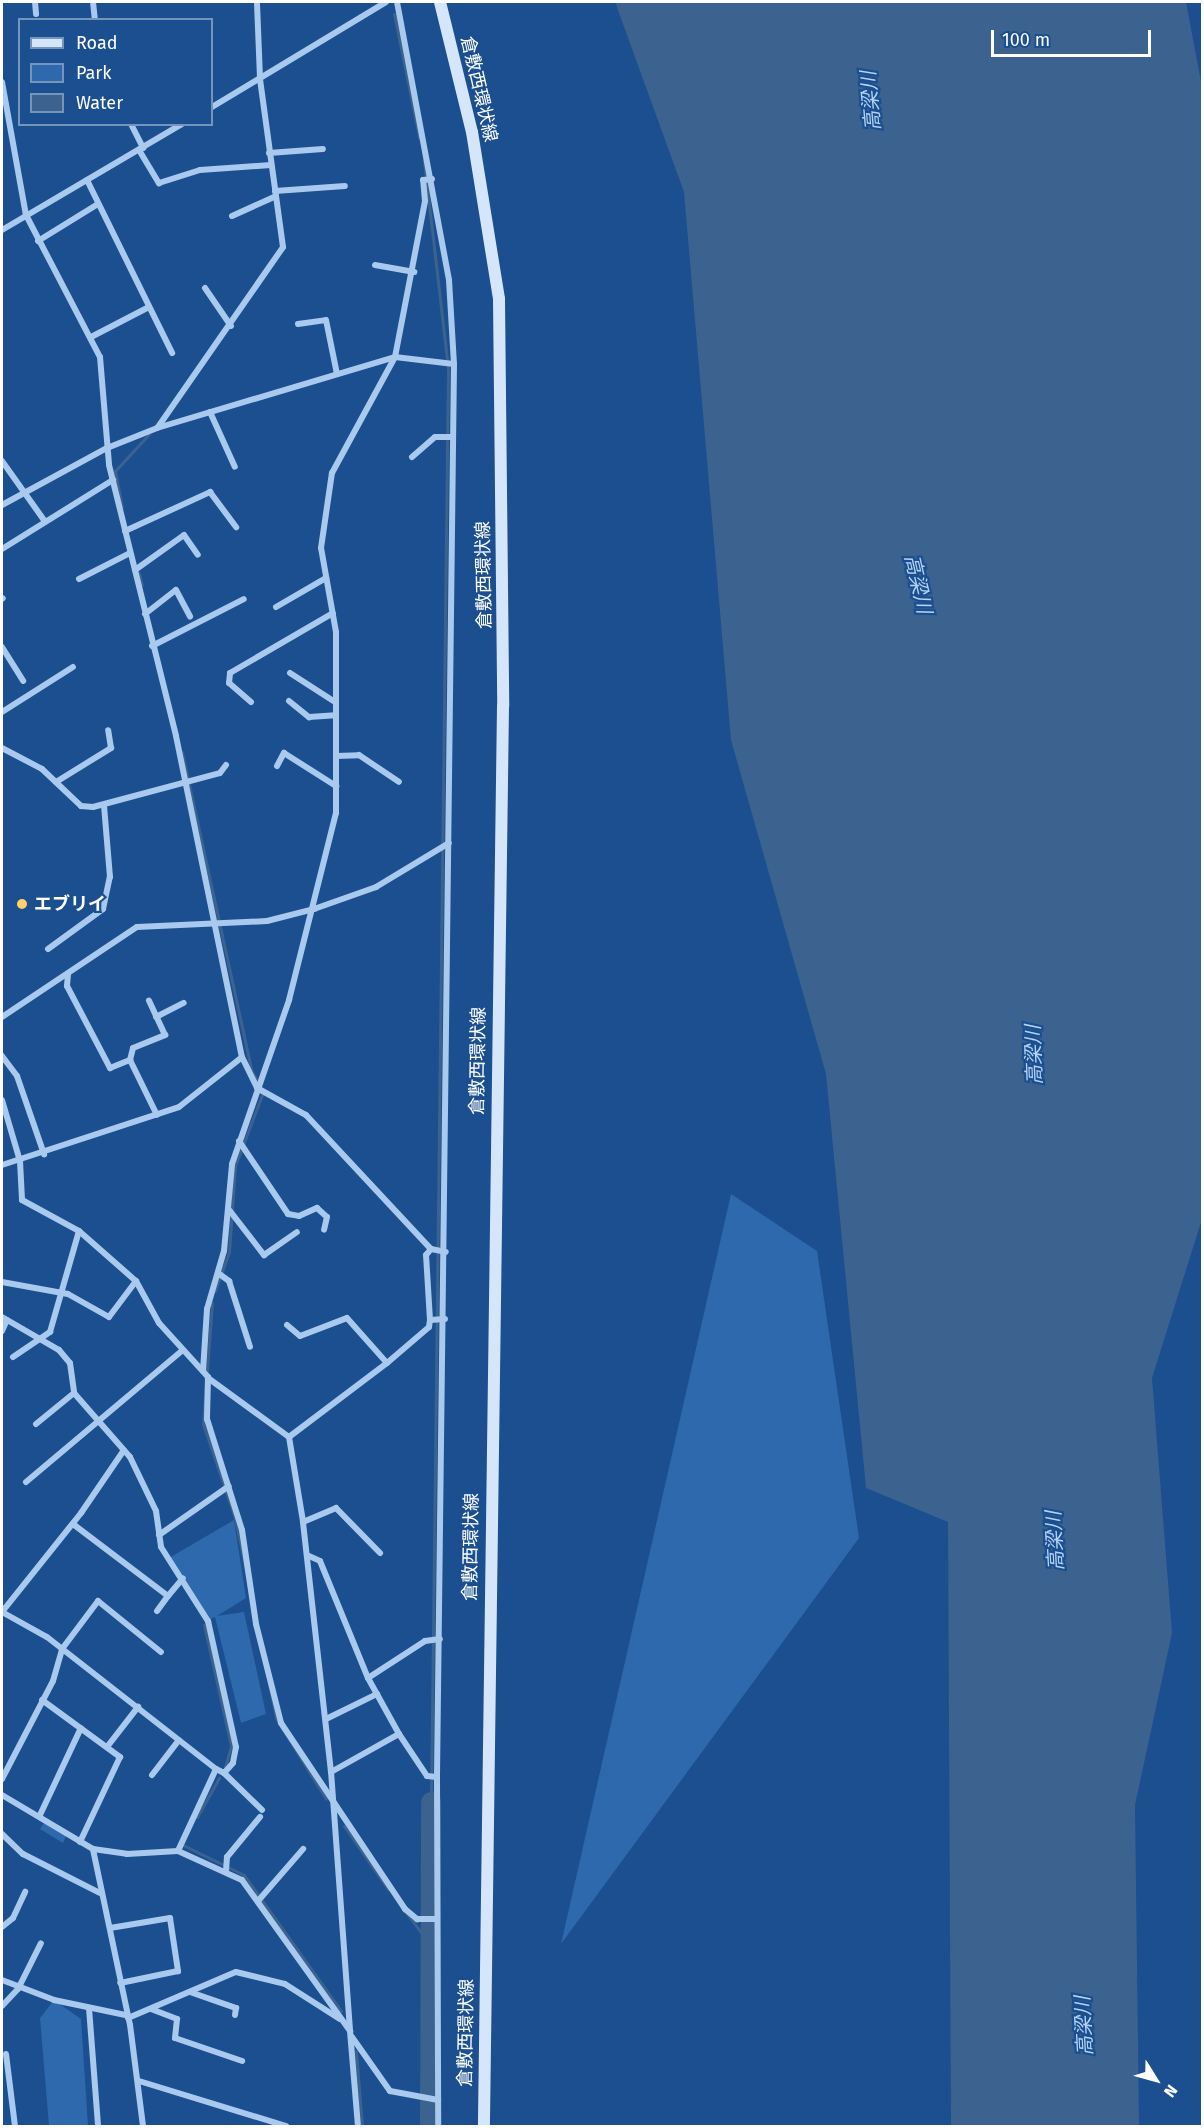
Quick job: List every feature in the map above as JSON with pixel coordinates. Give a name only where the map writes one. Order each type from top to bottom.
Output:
[{"type":"main road","name":"倉敷西環状線","points":[[440,2],[472,132],[499,299],[503,706],[483,2127]]},
{"type":"street","points":[[35,2],[36,14]]},
{"type":"street","points":[[93,2],[95,18]]},
{"type":"street","points":[[157,428],[231,326],[283,246],[260,78],[257,2]]},
{"type":"street","points":[[213,106],[386,2]]},
{"type":"street","points":[[397,2],[449,280],[444,845],[444,1319],[433,1776],[432,1919],[438,2127]]},
{"type":"street","points":[[2,82],[26,215],[38,241],[93,336],[100,357],[107,448],[113,480],[188,780],[220,922],[242,1057],[260,1089],[306,1115],[433,1250],[444,1252]]},
{"type":"street","points":[[131,126],[159,183],[200,170],[271,165]]},
{"type":"street","points":[[2,230],[180,126]]},
{"type":"street","points":[[269,153],[323,149]]},
{"type":"street","points":[[429,179],[414,272],[395,357],[332,473],[321,548],[333,613],[336,813],[314,909],[260,1089],[241,1144],[221,1274],[207,1309],[206,1375],[207,1419],[227,1488],[281,1723],[405,1909],[432,1919]]},
{"type":"street","points":[[87,180],[172,353]]},
{"type":"street","points":[[232,216],[275,193],[345,186]]},
{"type":"street","points":[[38,241],[98,204]]},
{"type":"street","points":[[375,265],[414,272]]},
{"type":"street","points":[[205,288],[231,326]]},
{"type":"street","points":[[93,336],[149,307]]},
{"type":"street","points":[[298,324],[326,320],[337,374]]},
{"type":"street","points":[[2,505],[107,448],[157,428],[395,357],[450,364]]},
{"type":"street","points":[[210,412],[235,467]]},
{"type":"street","points":[[412,457],[435,437],[449,437]]},
{"type":"street","points":[[2,461],[44,520]]},
{"type":"street","points":[[2,549],[44,520],[113,480]]},
{"type":"street","points":[[127,531],[210,492],[236,527]]},
{"type":"street","points":[[135,570],[184,535],[198,555]]},
{"type":"street","points":[[79,579],[130,553]]},
{"type":"street","points":[[276,607],[326,578]]},
{"type":"street","points":[[145,615],[176,590],[190,616]]},
{"type":"street","points":[[154,645],[244,599]]},
{"type":"street","points":[[251,702],[229,683],[230,673],[333,613]]},
{"type":"street","points":[[2,647],[24,681]]},
{"type":"street","points":[[2,712],[73,667]]},
{"type":"street","points":[[290,673],[335,702]]},
{"type":"street","points":[[289,701],[309,717],[335,715]]},
{"type":"street","points":[[56,782],[111,748],[108,730]]},
{"type":"street","points":[[2,748],[56,782],[81,806],[104,804],[220,773],[226,765]]},
{"type":"street","points":[[277,766],[284,753],[336,786]]},
{"type":"street","points":[[336,756],[359,755],[399,782]]},
{"type":"street","points":[[48,949],[103,909],[110,877],[104,804]]},
{"type":"street","points":[[2,1017],[137,927],[267,921],[314,909],[376,887],[444,845]]},
{"type":"street","points":[[68,974],[68,986],[110,1068],[130,1060]]},
{"type":"street","points":[[148,1001],[165,1035],[134,1048],[130,1060],[157,1115]]},
{"type":"street","points":[[156,1017],[184,1003]]},
{"type":"street","points":[[2,1056],[4,1070],[17,1076],[44,1154]]},
{"type":"street","points":[[2,1165],[44,1154],[179,1107],[242,1057]]},
{"type":"street","points":[[2,1100],[20,1161],[22,1200],[79,1231],[136,1281],[159,1323],[206,1375],[289,1437],[309,1556],[326,1719],[358,2127]]},
{"type":"street","points":[[241,1144],[288,1214],[299,1216],[317,1208],[327,1217],[324,1230]]},
{"type":"street","points":[[230,1211],[264,1255],[297,1232]]},
{"type":"street","points":[[13,1357],[50,1332],[79,1231]]},
{"type":"street","points":[[289,1437],[387,1363],[429,1327],[432,1319],[426,1255],[433,1250]]},
{"type":"street","points":[[221,1274],[250,1347]]},
{"type":"street","points":[[2,1281],[62,1294],[109,1317],[136,1281]]},
{"type":"street","points":[[287,1325],[300,1336],[347,1317],[387,1363]]},
{"type":"street","points":[[2,1331],[4,1319],[41,1339],[70,1363],[74,1394],[124,1450],[145,1482],[161,1547],[183,1578],[208,1621],[236,1747],[233,1763],[224,1773]]},
{"type":"street","points":[[432,1319],[444,1319]]},
{"type":"street","points":[[26,1482],[183,1350]]},
{"type":"street","points":[[36,1424],[74,1394]]},
{"type":"street","points":[[124,1450],[73,1524],[2,1612],[62,1649],[224,1773],[261,1813],[227,1857],[227,1868]]},
{"type":"street","points":[[159,1535],[227,1488]]},
{"type":"street","points":[[303,1521],[336,1508],[380,1553]]},
{"type":"street","points":[[73,1524],[168,1596]]},
{"type":"street","points":[[309,1556],[320,1561],[368,1678],[399,1734],[433,1776]]},
{"type":"street","points":[[158,1611],[183,1578]]},
{"type":"street","points":[[2,1779],[42,1700],[62,1649],[98,1601],[162,1652]]},
{"type":"street","points":[[368,1678],[436,1639]]},
{"type":"street","points":[[326,1719],[377,1694]]},
{"type":"street","points":[[42,1700],[120,1757],[80,1842]]},
{"type":"street","points":[[106,1746],[138,1707]]},
{"type":"street","points":[[40,1815],[81,1728]]},
{"type":"street","points":[[331,1772],[399,1734]]},
{"type":"street","points":[[152,1775],[179,1740]]},
{"type":"street","points":[[178,1851],[216,1769]]},
{"type":"street","points":[[2,1795],[40,1815],[93,1849],[127,1854],[178,1851],[227,1868],[260,1899],[390,2091],[436,2100]]},
{"type":"street","points":[[2,1834],[23,1854],[100,1893]]},
{"type":"street","points":[[93,1849],[139,2081],[143,2127]]},
{"type":"street","points":[[260,1899],[303,1849]]},
{"type":"street","points":[[2,1928],[13,1918],[25,1892]]},
{"type":"street","points":[[110,1928],[170,1918],[178,1971],[120,1983]]},
{"type":"street","points":[[2,2006],[18,1989],[41,1943]]},
{"type":"street","points":[[2,1980],[18,1989],[127,2017],[236,1972],[256,1973],[285,1984],[345,2023]]},
{"type":"street","points":[[189,1992],[236,2008],[235,2015]]},
{"type":"street","points":[[89,2008],[98,2127]]},
{"type":"street","points":[[151,2008],[177,2019],[175,2038],[242,2061]]},
{"type":"street","points":[[6,2054],[15,2127]]},
{"type":"street","points":[[139,2081],[285,2126]]},
{"type":"green space","points":[[731,1194],[817,1251],[859,1538],[561,1944]]},
{"type":"green space","points":[[234,1520],[246,1598],[217,1616],[244,1612],[266,1714],[241,1723],[215,1617],[206,1621],[169,1558]]},
{"type":"green space","points":[[44,1823],[66,1836],[63,1843],[40,1829]]},
{"type":"green space","points":[[54,2000],[81,2019],[88,2126],[49,2126],[40,2018]]},
{"type":"water","name":"高梁川","points":[[615,2],[1186,2],[1202,87],[1202,1219],[1152,1378],[1172,1633],[1135,1805],[1139,2126],[951,2126],[948,1522],[866,1488],[826,1074],[731,740],[684,192]]},
{"type":"waterway","points":[[394,14],[419,137]]},
{"type":"waterway","points":[[424,161],[448,369],[431,1802]]},
{"type":"waterway","points":[[122,507],[115,471],[149,434]]},
{"type":"waterway","points":[[139,573],[142,585]]},
{"type":"waterway","points":[[182,752],[252,1072],[259,1083]]},
{"type":"waterway","points":[[215,1291],[229,1252],[235,1166],[262,1095]]},
{"type":"waterway","points":[[212,1303],[203,1424],[235,1518],[276,1718],[326,1799]]},
{"type":"waterway","points":[[204,1625],[231,1746],[225,1767]]},
{"type":"waterway","points":[[197,1817],[219,1778]]},
{"type":"waterway","points":[[430,2126],[431,1802]]},
{"type":"waterway","points":[[344,1826],[388,1889]]},
{"type":"waterway","points":[[183,1845],[244,1875],[341,2011]]},
{"type":"waterway","points":[[405,1911],[429,1943]]},
{"type":"waterway","points":[[356,2051],[362,2126]]},
{"type":"place","name":"エブリイ","points":[[22,904]]}]
